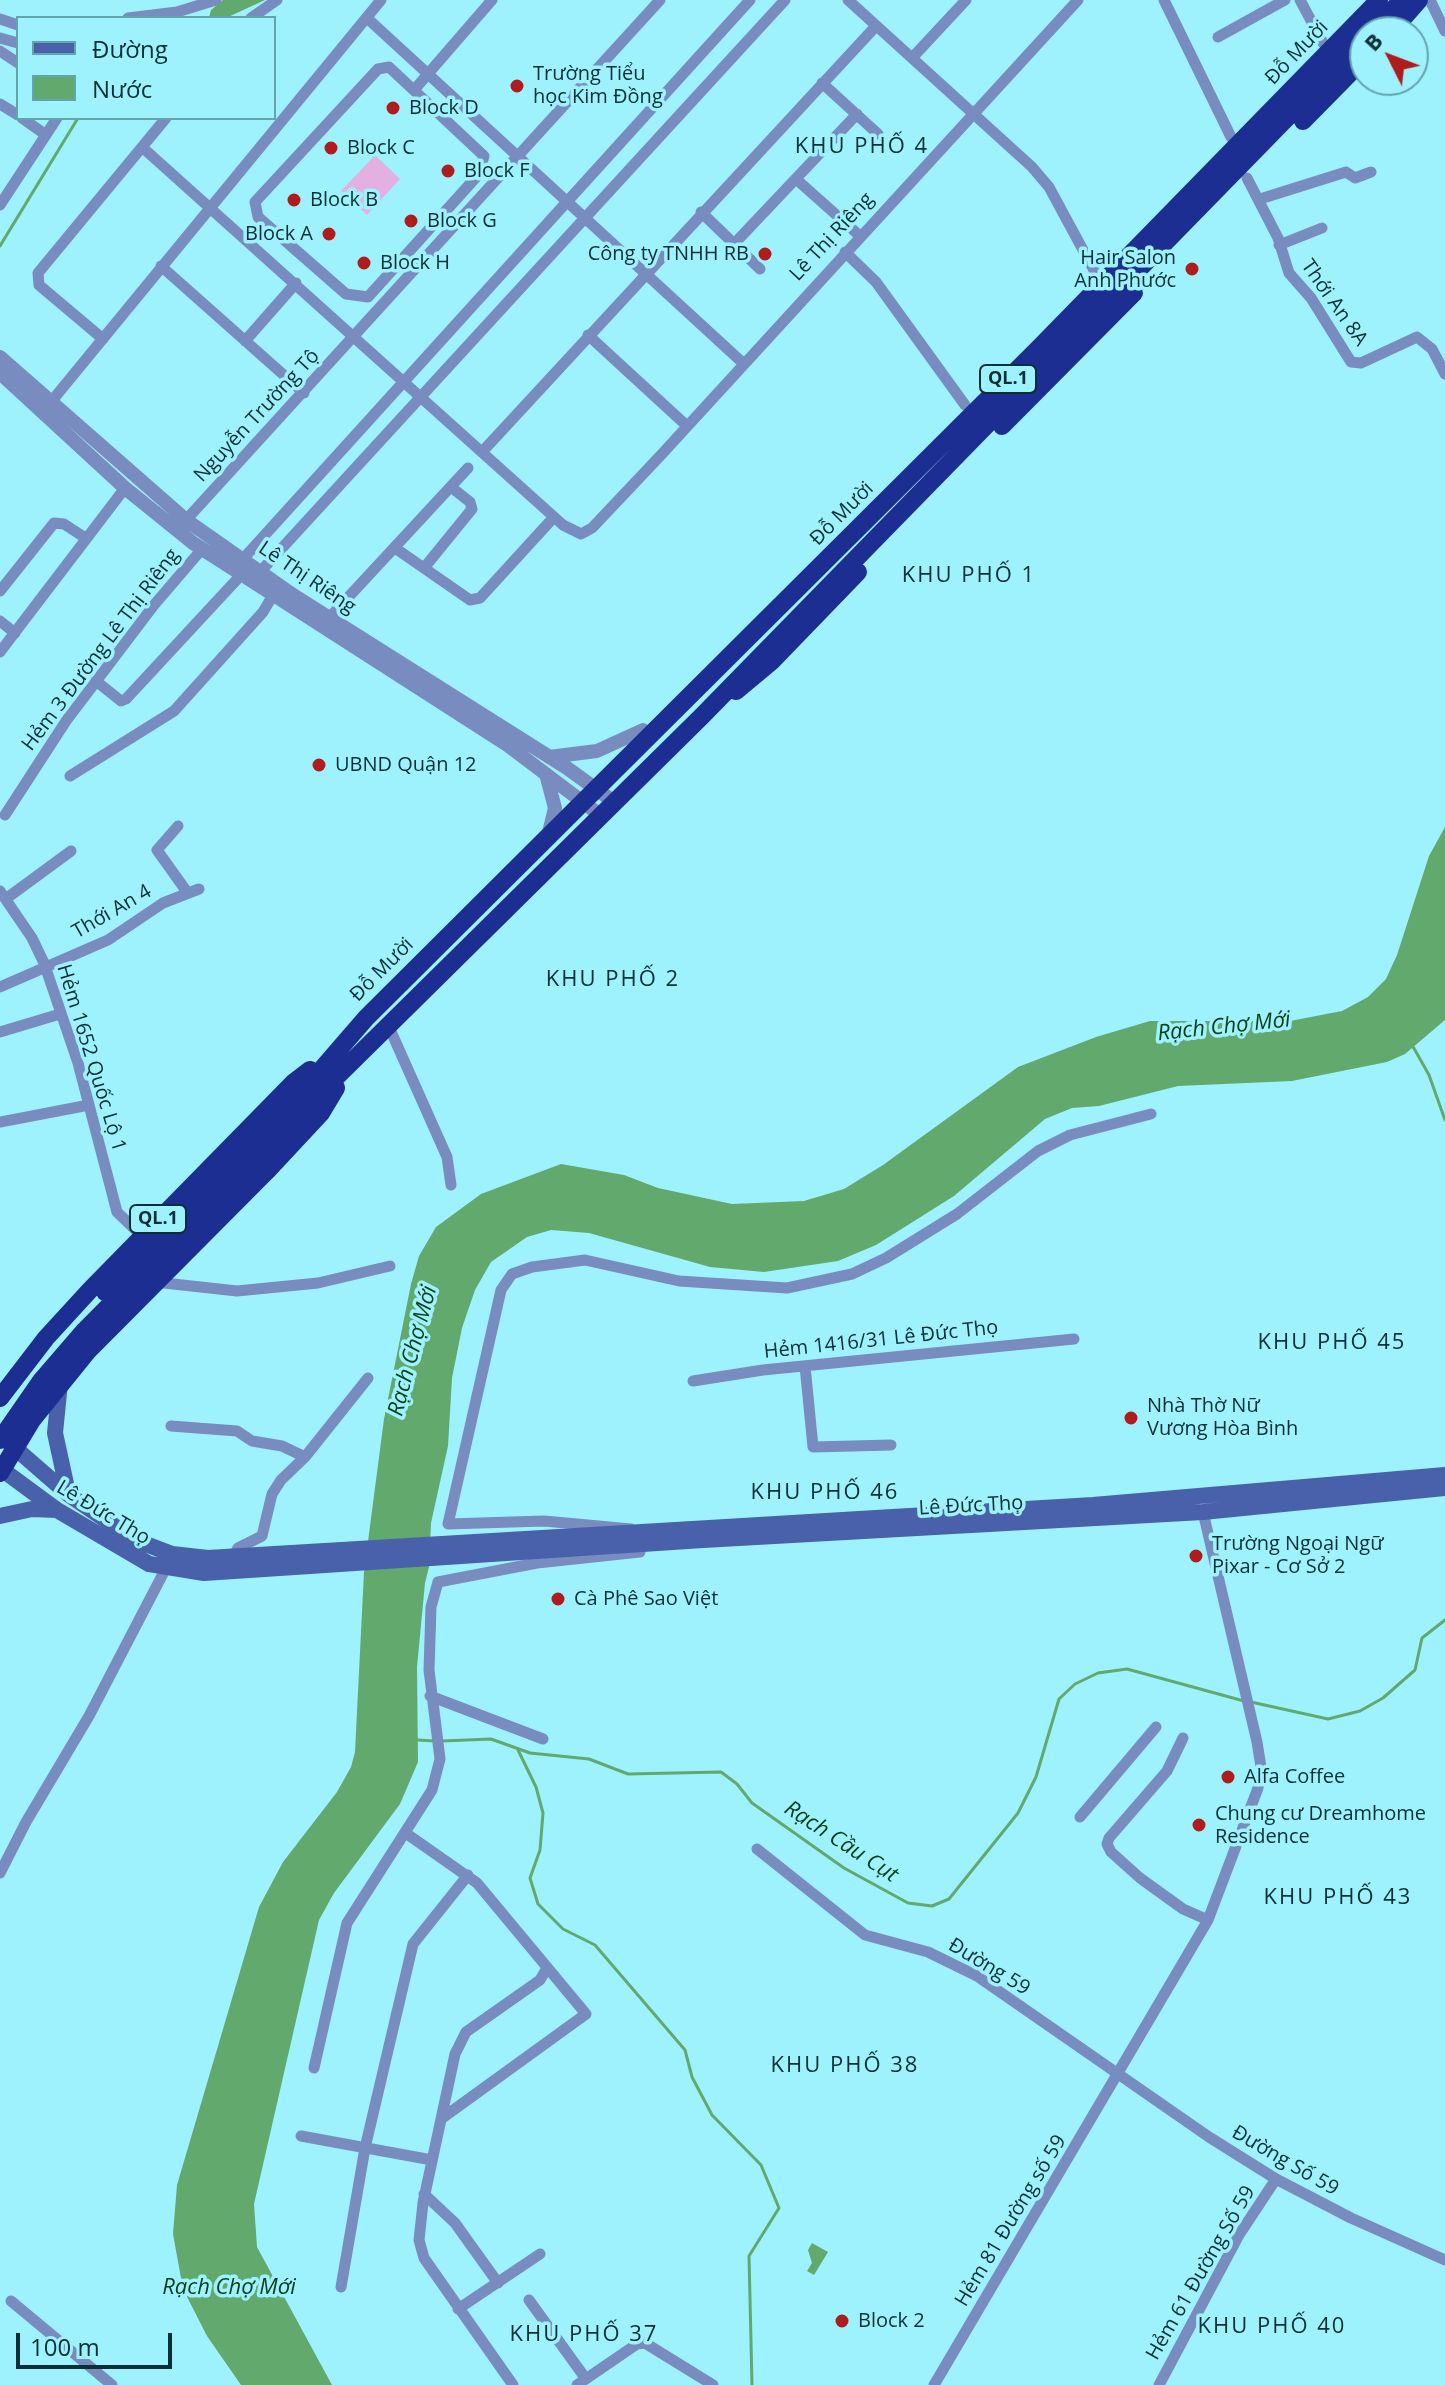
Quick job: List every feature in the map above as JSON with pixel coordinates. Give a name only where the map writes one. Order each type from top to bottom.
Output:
[{"type":"highway","name":"Đỗ Mười","points":[[643,730],[1231,137],[1362,0]]},
{"type":"highway","name":"Đỗ Mười","points":[[3,1390],[46,1338],[142,1236],[293,1083],[332,1054],[549,833],[634,755],[1379,0]]},
{"type":"highway","points":[[1386,16],[1402,0]]},
{"type":"highway","points":[[1405,16],[1419,0]]},
{"type":"highway","name":"Đỗ Mười","points":[[307,1096],[348,1069],[702,716],[1349,55]]},
{"type":"highway","name":"Đỗ Mười","points":[[702,716],[772,661],[1349,74]]},
{"type":"highway","points":[[1247,178],[1260,148]]},
{"type":"highway","name":"QL.1","points":[[634,755],[643,730]]},
{"type":"highway","name":"Đỗ Mười","points":[[307,1096],[332,1054]]},
{"type":"highway","name":"Đỗ Mười","points":[[1,1470],[5,1441],[35,1417],[60,1383],[155,1282],[321,1113],[348,1069]]},
{"type":"highway","name":"QL.1","points":[[0,1418],[77,1320],[307,1096]]},
{"type":"highway","name":"QL.1","points":[[5,1441],[41,1381],[77,1338],[307,1096]]},
{"type":"highway","points":[[3,1390],[35,1417]]},
{"type":"main road","points":[[60,1383],[55,1433],[69,1495]]},
{"type":"main road","name":"Lê Đức Thọ","points":[[5,1441],[69,1495],[169,1561],[204,1573],[336,1558]]},
{"type":"main road","name":"Lê Đức Thọ","points":[[1,1470],[57,1510],[149,1564],[233,1557],[336,1558]]},
{"type":"main road","name":"Lê Đức Thọ","points":[[1200,1505],[1445,1475]]},
{"type":"main road","name":"Lê Đức Thọ","points":[[452,1549],[1445,1488]]},
{"type":"main road","points":[[0,1516],[20,1510],[57,1510]]},
{"type":"main road","name":"Lê Đức Thọ","points":[[452,1549],[635,1531],[929,1520]]},
{"type":"main road","points":[[336,1558],[452,1549]]},
{"type":"street","points":[[144,16],[177,12],[216,0]]},
{"type":"street","points":[[254,16],[277,0]]},
{"type":"street","points":[[47,406],[381,0]]},
{"type":"street","points":[[414,90],[492,0]]},
{"type":"street","name":"Nguyễn Trường Tộ","points":[[186,520],[660,0]]},
{"type":"street","points":[[260,572],[785,0]]},
{"type":"street","points":[[848,0],[1049,187],[1096,274]]},
{"type":"street","points":[[912,58],[966,0]]},
{"type":"street","name":"Lê Thị Riêng","points":[[554,517],[581,534],[592,528],[1078,0]]},
{"type":"street","points":[[1164,0],[1231,137]]},
{"type":"street","points":[[1218,37],[1285,0]]},
{"type":"street","points":[[1300,0],[1323,43]]},
{"type":"street","points":[[1430,0],[1445,31]]},
{"type":"street","points":[[243,559],[742,3]]},
{"type":"street","points":[[367,18],[744,364]]},
{"type":"street","points":[[482,452],[644,273],[876,26]]},
{"type":"street","points":[[389,67],[414,90],[484,156],[479,174],[368,297],[346,294],[258,217],[255,202],[378,69],[389,67]]},
{"type":"street","points":[[822,83],[878,134]]},
{"type":"street","points":[[734,244],[857,114]]},
{"type":"street","points":[[24,120],[46,135]]},
{"type":"street","points":[[0,205],[56,120]]},
{"type":"street","points":[[103,339],[39,285],[38,273],[164,120]]},
{"type":"street","points":[[142,147],[554,517],[480,598],[470,600],[395,548]]},
{"type":"street","points":[[1260,199],[1346,172],[1355,178],[1371,172]]},
{"type":"street","name":"Thới An 8A","points":[[1247,178],[1260,199],[1289,273],[1311,298],[1351,362],[1361,363],[1417,337],[1432,349],[1445,374]]},
{"type":"street","points":[[796,179],[860,236]]},
{"type":"street","points":[[701,212],[760,269]]},
{"type":"street","name":"Thới An 8A","points":[[1279,245],[1322,228]]},
{"type":"street","points":[[845,252],[876,282],[965,405]]},
{"type":"street","points":[[161,266],[304,393]]},
{"type":"street","points":[[245,341],[296,283]]},
{"type":"street","points":[[588,335],[687,426]]},
{"type":"street","name":"Lê Thị Riêng","points":[[0,357],[125,488],[202,549],[546,773],[602,813]]},
{"type":"street","name":"Lê Thị Riêng","points":[[0,373],[47,406],[186,520],[260,572],[597,788],[602,813]]},
{"type":"street","points":[[329,618],[468,468]]},
{"type":"street","points":[[424,568],[472,509],[470,502],[451,487]]},
{"type":"street","points":[[0,652],[84,537],[125,488]]},
{"type":"street","points":[[0,591],[54,523],[64,524],[84,537]]},
{"type":"street","name":"Hẻm 3 Đường Lê Thị Riêng","points":[[5,815],[96,681],[202,549]]},
{"type":"street","points":[[96,681],[121,701],[126,699],[241,575]]},
{"type":"street","points":[[70,776],[174,711],[221,654],[263,612],[273,595]]},
{"type":"street","points":[[0,621],[15,633]]},
{"type":"street","points":[[548,757],[597,751],[643,730]]},
{"type":"street","points":[[546,773],[555,808],[549,833]]},
{"type":"street","name":"Thới An 4","points":[[0,987],[108,940],[163,903],[193,890],[157,850],[178,826]]},
{"type":"street","points":[[3,894],[71,851]]},
{"type":"street","name":"Hẻm 1652 Quốc Lộ 1","points":[[3,894],[32,938],[60,1014],[89,1105],[117,1212],[142,1236]]},
{"type":"street","points":[[0,1032],[60,1014]]},
{"type":"street","points":[[389,1027],[447,1157],[451,1185]]},
{"type":"street","points":[[0,1122],[89,1105]]},
{"type":"street","name":"Lê Đức Thọ","points":[[635,1531],[627,1526],[544,1521],[448,1524],[501,1290],[512,1274],[532,1267],[585,1260],[679,1281],[787,1288],[852,1274],[886,1258],[957,1214],[1038,1151],[1070,1135],[1151,1114]]},
{"type":"street","points":[[155,1282],[237,1291],[318,1283],[390,1266]]},
{"type":"street","name":"Hẻm 1416/31 Lê Đức Thọ","points":[[693,1381],[805,1366],[1074,1339]]},
{"type":"street","points":[[805,1366],[813,1447],[891,1445]]},
{"type":"street","points":[[233,1557],[238,1548],[262,1536],[272,1494],[281,1480],[305,1457],[368,1378]]},
{"type":"street","points":[[171,1426],[237,1431],[252,1441],[282,1446],[305,1457]]},
{"type":"street","name":"Hẻm 81 Đường số 59","points":[[934,2385],[1208,1920],[1258,1788],[1261,1767],[1251,1716],[1200,1505]]},
{"type":"street","points":[[314,2068],[347,1923],[407,1834],[432,1790],[440,1759],[436,1718],[430,1696],[431,1607],[438,1582],[537,1563],[640,1552]]},
{"type":"street","points":[[0,1872],[89,1716],[169,1561]]},
{"type":"street","points":[[430,1696],[543,1739]]},
{"type":"street","points":[[1080,1817],[1156,1727]]},
{"type":"street","points":[[1183,1738],[1167,1771],[1107,1844],[1111,1852],[1140,1878],[1183,1909],[1208,1920]]},
{"type":"street","points":[[407,1834],[468,1875],[586,2014],[441,2119]]},
{"type":"street","name":"Đường 59","points":[[757,1849],[865,1935],[928,1952],[977,1976],[1118,2075]]},
{"type":"street","points":[[341,2287],[365,2148],[413,1944],[468,1875]]},
{"type":"street","points":[[513,2385],[424,2258],[419,2240],[424,2194],[455,2054],[466,2032],[540,1980],[547,1968]]},
{"type":"street","name":"Đường Số 59","points":[[1118,2075],[1276,2179],[1351,2218],[1445,2260]]},
{"type":"street","points":[[301,2136],[432,2160]]},
{"type":"street","name":"Hẻm 61 Đường Số 59","points":[[1159,2385],[1239,2235],[1276,2179]]},
{"type":"street","points":[[424,2194],[455,2223],[498,2283]]},
{"type":"street","points":[[458,2309],[540,2254]]},
{"type":"street","points":[[529,2300],[581,2382],[637,2344],[645,2343],[713,2385]]},
{"type":"street","points":[[11,2301],[112,2385]]},
{"type":"shaded area","points":[[375,155],[400,179],[367,215],[341,191]]},
{"type":"water","points":[[223,0],[265,0],[230,16],[210,16],[211,10]]},
{"type":"water","name":"Rạch Chợ Mới","points":[[1445,827],[1445,1020],[1405,1054],[1387,1062],[1292,1081],[1178,1086],[1099,1106],[1072,1108],[1045,1119],[954,1196],[876,1245],[838,1261],[764,1272],[710,1267],[589,1233],[551,1230],[527,1237],[491,1262],[475,1290],[462,1328],[452,1378],[448,1446],[431,1523],[417,1667],[418,1762],[400,1804],[334,1893],[319,1920],[254,2204],[257,2247],[332,2385],[241,2385],[207,2336],[183,2289],[173,2234],[177,2185],[259,1907],[283,1862],[337,1792],[351,1767],[355,1752],[364,1572],[384,1419],[411,1284],[419,1256],[436,1227],[481,1194],[561,1164],[624,1175],[658,1188],[732,1204],[804,1201],[844,1189],[883,1165],[1018,1067],[1096,1037],[1150,1021],[1290,1021],[1342,1011],[1368,997],[1386,979],[1397,955],[1429,856]]},
{"type":"water","points":[[812,2243],[828,2252],[814,2275],[807,2271],[812,2263],[808,2250]]},
{"type":"waterway","points":[[0,246],[77,120]]},
{"type":"waterway","name":"Rạch Cầu Cụt","points":[[1411,1043],[1429,1075],[1445,1120]]},
{"type":"waterway","name":"Rạch Cầu Cụt","points":[[1251,1702],[1328,1719],[1360,1711],[1383,1698],[1415,1670],[1422,1638],[1445,1620]]},
{"type":"waterway","name":"Rạch Cầu Cụt","points":[[442,1741],[491,1739],[530,1753],[589,1759],[628,1774],[721,1772],[737,1784],[752,1803],[844,1868],[908,1903],[932,1906],[949,1899],[1018,1813],[1036,1777],[1059,1699],[1075,1684],[1098,1673],[1127,1669],[1244,1701]]},
{"type":"waterway","name":"Rạch Cầu Cụt","points":[[418,1740],[434,1741]]},
{"type":"waterway","points":[[518,1750],[536,1787],[543,1813],[540,1850],[530,1878],[538,1904],[563,1929],[595,1945],[685,2050],[692,2077],[712,2115],[761,2165],[779,2208],[749,2256],[752,2385]]},
{"type":"place","name":"Trường Tiểu học Kim Đồng","points":[[517,86]]},
{"type":"place","name":"Block D","points":[[393,108]]},
{"type":"place","name":"Block C","points":[[331,148]]},
{"type":"place","name":"Block F","points":[[448,171]]},
{"type":"place","name":"Block B","points":[[294,200]]},
{"type":"place","name":"Block G","points":[[411,221]]},
{"type":"place","name":"Block A","points":[[329,234]]},
{"type":"place","name":"Công ty TNHH RB","points":[[765,254]]},
{"type":"place","name":"Block H","points":[[364,263]]},
{"type":"place","name":"Hair Salon Anh Phước","points":[[1192,269]]},
{"type":"place","name":"UBND Quận 12","points":[[319,765]]},
{"type":"place","name":"Nhà Thờ Nữ Vương Hòa Bình","points":[[1131,1418]]},
{"type":"place","name":"Trường Ngoại Ngữ Pixar - Cơ Sở 2","points":[[1196,1556]]},
{"type":"place","name":"Cà Phê Sao Việt","points":[[558,1599]]},
{"type":"place","name":"Alfa Coffee","points":[[1228,1777]]},
{"type":"place","name":"Chung cư Dreamhome Residence","points":[[1199,1825]]},
{"type":"place","name":"Block 2","points":[[842,2321]]},
{"type":"district","name":"KHU PHỐ 4","points":[[862,147]]},
{"type":"district","name":"KHU PHỐ 1","points":[[969,576]]},
{"type":"district","name":"KHU PHỐ 2","points":[[613,980]]},
{"type":"district","name":"KHU PHỐ 45","points":[[1332,1343]]},
{"type":"district","name":"KHU PHỐ 46","points":[[825,1493]]},
{"type":"district","name":"KHU PHỐ 43","points":[[1338,1898]]},
{"type":"district","name":"KHU PHỐ 38","points":[[845,2066]]},
{"type":"district","name":"KHU PHỐ 40","points":[[1272,2327]]},
{"type":"district","name":"KHU PHỐ 37","points":[[584,2335]]}]
